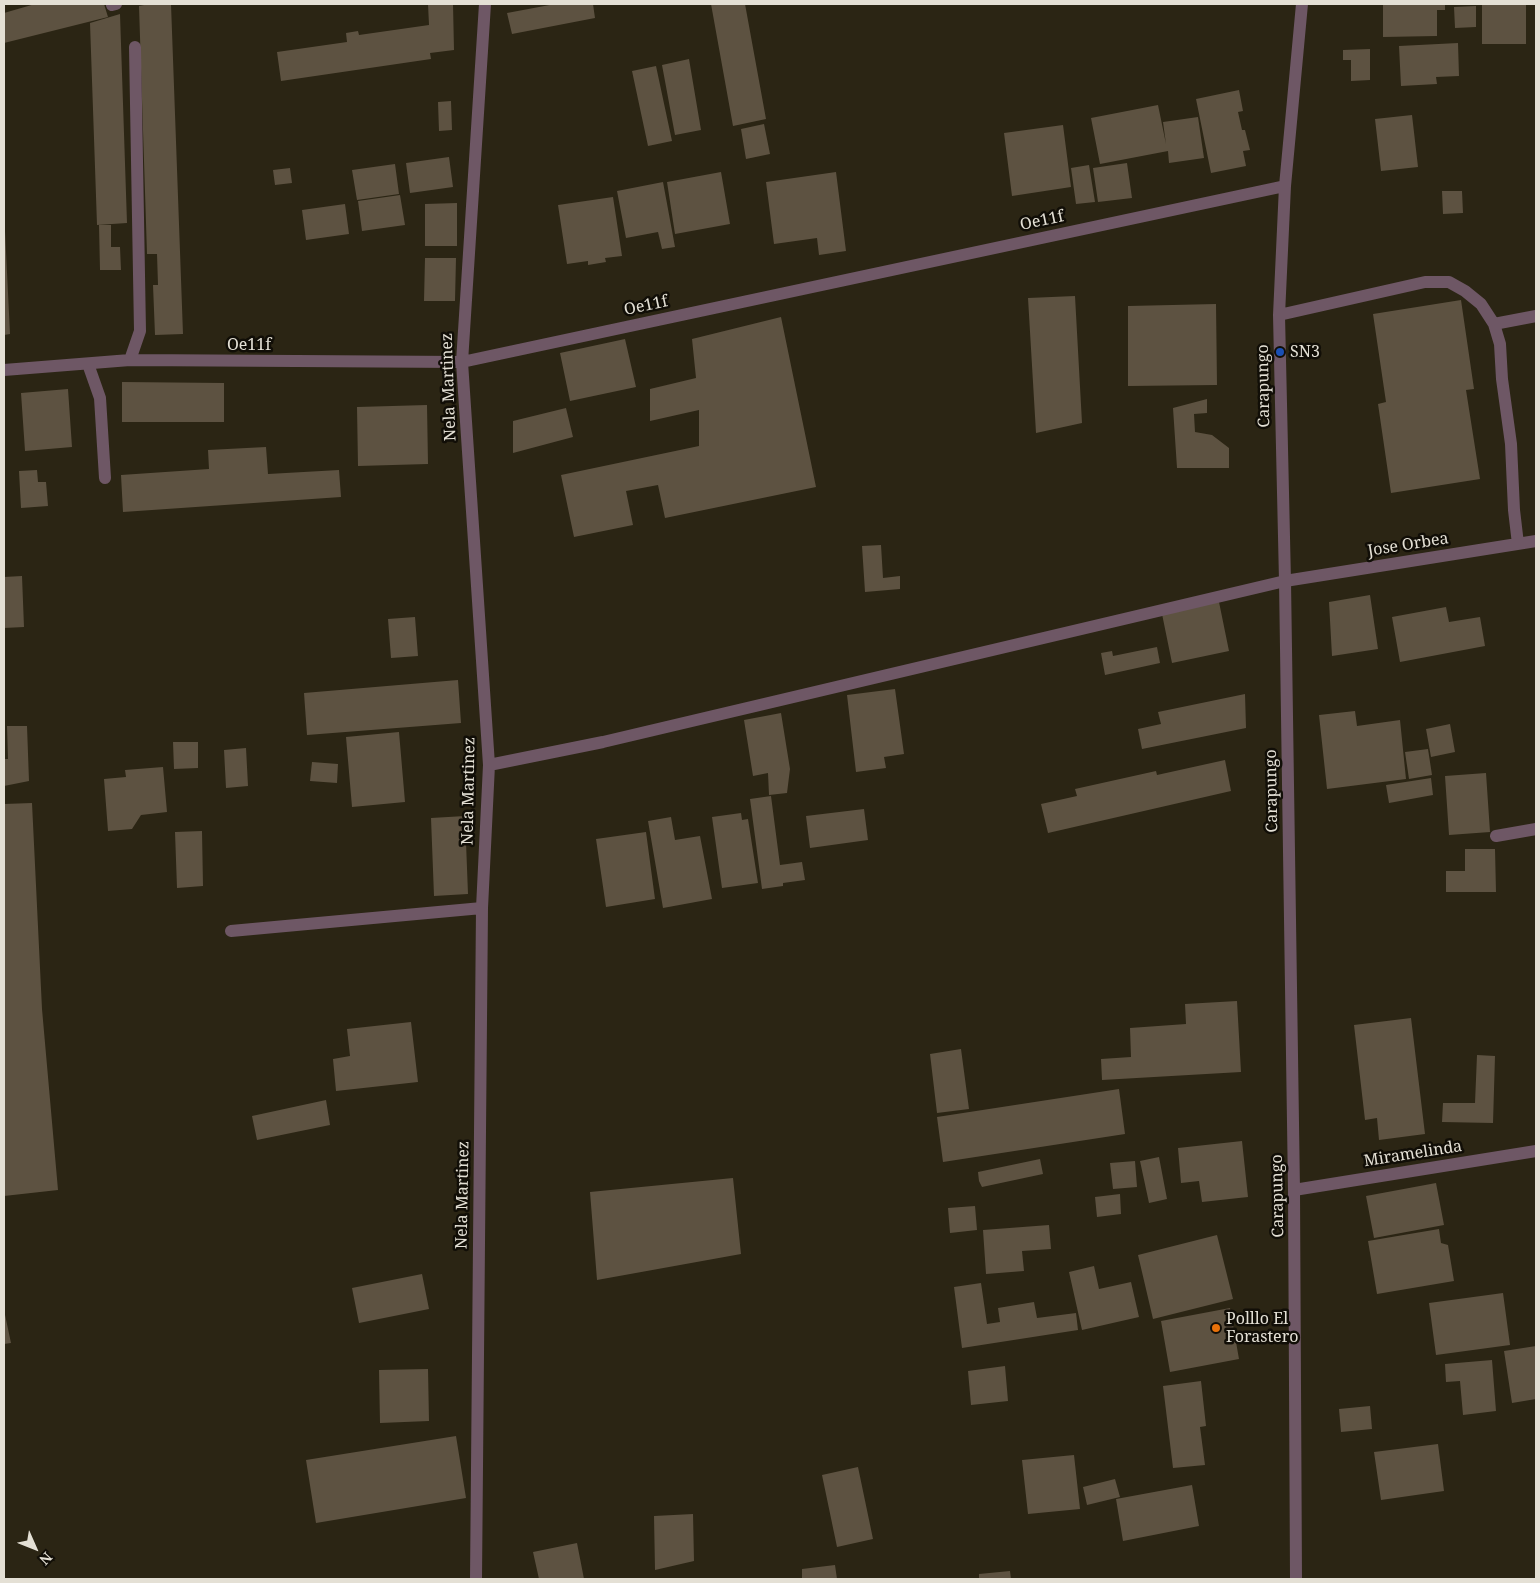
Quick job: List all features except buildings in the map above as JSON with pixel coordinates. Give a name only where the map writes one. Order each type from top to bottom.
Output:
[{"type":"street","name":"Nela Martinez","points":[[476,1579],[482,908],[488,765],[462,362],[485,4]]},
{"type":"street","name":"Carapungo","points":[[1296,1579],[1294,1190],[1279,315],[1285,186],[1302,4]]},
{"type":"street","points":[[130,360],[140,331],[135,47]]},
{"type":"street","name":"Oe11f","points":[[4,370],[130,360],[462,362],[1285,186]]},
{"type":"street","points":[[1279,315],[1425,282],[1448,282],[1465,291],[1481,304],[1494,324],[1500,344],[1502,379],[1511,444],[1514,510],[1518,544]]},
{"type":"street","points":[[1494,324],[1536,316]]},
{"type":"street","points":[[88,364],[100,398],[105,478]]},
{"type":"street","name":"Jose Orbea","points":[[488,765],[603,742],[1285,581],[1536,541]]},
{"type":"street","points":[[1496,836],[1536,829]]},
{"type":"street","points":[[231,931],[482,908]]},
{"type":"street","name":"Miramelinda","points":[[1294,1190],[1536,1151]]},
{"type":"place","name":"SN3","points":[[1280,352]]},
{"type":"place","name":"Polllo El Forastero","points":[[1216,1328]]}]
